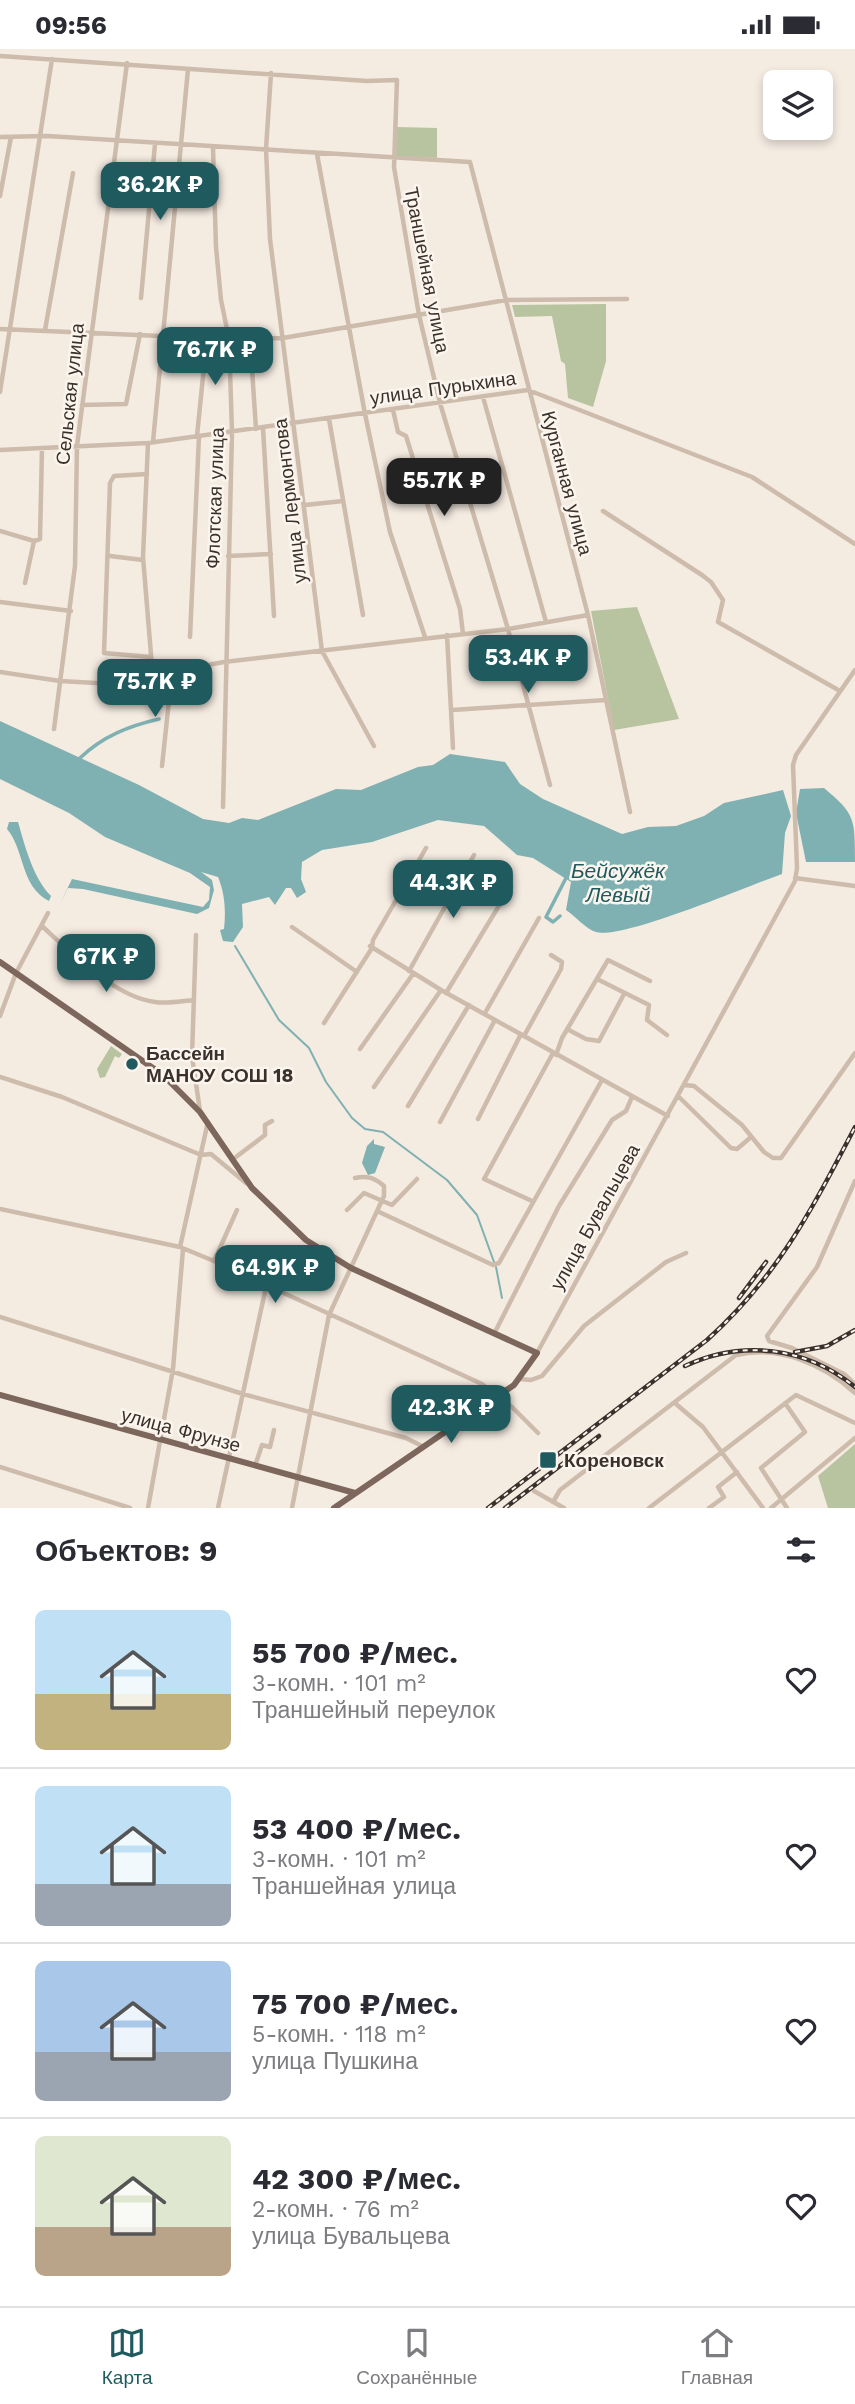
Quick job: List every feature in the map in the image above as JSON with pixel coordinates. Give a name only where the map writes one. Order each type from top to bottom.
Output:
[{"type":"main road","points":[[0,962],[163,1075],[200,1112],[207,1126],[252,1188],[280,1219],[306,1240],[351,1268],[537,1353]]},
{"type":"main road","name":"улица Бувальцева","points":[[334,1508],[498,1396],[520,1379],[537,1353]]},
{"type":"main road","name":"улица Фрунзе","points":[[0,1395],[355,1493]]},
{"type":"street","points":[[0,56],[271,73]]},
{"type":"street","points":[[0,392],[52,59]]},
{"type":"street","name":"Сельская улица","points":[[54,729],[71,611],[77,446],[127,63]]},
{"type":"street","points":[[153,679],[143,560],[147,474],[165,335],[188,69]]},
{"type":"street","name":"Траншейная улица","points":[[271,73],[367,81],[397,80],[394,158],[419,315],[440,403],[508,629],[550,785]]},
{"type":"street","name":"улица Лермонтова","points":[[271,73],[266,149],[270,239],[322,651],[374,746]]},
{"type":"street","points":[[0,137],[40,139],[47,136],[394,158]]},
{"type":"street","points":[[0,196],[11,137]]},
{"type":"street","points":[[141,299],[155,143]]},
{"type":"street","name":"Флотская улица","points":[[213,148],[216,247],[221,300],[229,339],[232,432],[224,662],[223,807]]},
{"type":"street","points":[[317,154],[348,326],[390,532],[425,638]]},
{"type":"street","name":"Курганная улица","points":[[394,158],[470,162],[588,615],[630,812]]},
{"type":"street","points":[[45,330],[73,173]]},
{"type":"street","points":[[0,329],[229,339],[283,338],[506,300],[627,299]]},
{"type":"street","points":[[82,405],[126,404],[140,334]]},
{"type":"street","points":[[190,637],[198,436],[207,337]]},
{"type":"street","points":[[250,338],[256,429]]},
{"type":"street","name":"улица Пурыхина","points":[[0,450],[150,442],[528,390],[752,477],[855,544]]},
{"type":"street","points":[[483,397],[546,622]]},
{"type":"street","points":[[393,410],[398,432],[406,436],[460,609],[463,634]]},
{"type":"street","points":[[328,419],[363,615]]},
{"type":"street","points":[[263,428],[274,616]]},
{"type":"street","points":[[0,531],[34,541],[40,539],[42,448]]},
{"type":"street","points":[[147,474],[119,475],[112,479],[104,653],[151,657]]},
{"type":"street","points":[[305,505],[343,501]]},
{"type":"street","points":[[603,511],[711,582],[723,600],[718,622],[840,691],[855,670]]},
{"type":"street","points":[[25,583],[34,541]]},
{"type":"street","points":[[228,556],[271,554]]},
{"type":"street","points":[[110,557],[143,560]]},
{"type":"street","points":[[0,602],[71,611]]},
{"type":"street","points":[[0,672],[60,681],[132,685],[224,662],[508,629],[588,615]]},
{"type":"street","points":[[447,635],[453,748]]},
{"type":"street","points":[[162,766],[172,673]]},
{"type":"street","name":"улица Бувальцева","points":[[537,1353],[679,1097],[795,878],[797,868],[791,772],[796,755],[840,691]]},
{"type":"street","points":[[452,711],[606,700]]},
{"type":"street","points":[[324,1023],[357,972],[426,848]]},
{"type":"street","points":[[360,1049],[411,972],[474,855]]},
{"type":"street","points":[[795,878],[855,886]]},
{"type":"street","points":[[374,1087],[444,992],[511,886]]},
{"type":"street","points":[[0,1016],[16,973],[48,913]]},
{"type":"street","points":[[485,1013],[539,918]]},
{"type":"street","points":[[42,926],[89,970],[121,988],[154,1003],[194,1000]]},
{"type":"street","points":[[292,927],[357,972]]},
{"type":"street","points":[[196,935],[192,1055],[200,1112]]},
{"type":"street","points":[[371,947],[444,992],[668,1116]]},
{"type":"street","points":[[478,1119],[563,965],[551,955]]},
{"type":"street","points":[[532,1202],[484,1179],[608,960],[650,981]]},
{"type":"street","points":[[597,979],[649,1005],[647,1020],[667,1035]]},
{"type":"street","points":[[567,1029],[586,1039],[600,1041],[624,994]]},
{"type":"street","points":[[408,1106],[469,1005]]},
{"type":"street","points":[[440,1122],[495,1020]]},
{"type":"street","points":[[685,1085],[694,1086],[742,1125],[764,1152],[773,1158],[781,1158],[855,1053]]},
{"type":"street","points":[[0,1077],[62,1097],[201,1155],[211,1154],[252,1188]]},
{"type":"street","points":[[377,1211],[493,1265],[499,1263],[602,1080]]},
{"type":"street","points":[[495,1332],[559,1206],[612,1120],[626,1111],[632,1097]]},
{"type":"street","points":[[679,1097],[731,1148],[737,1149],[751,1137]]},
{"type":"street","points":[[232,1160],[265,1135],[265,1125],[272,1121]]},
{"type":"street","points":[[148,1508],[173,1369],[182,1248],[207,1126]]},
{"type":"street","points":[[292,1508],[313,1413],[329,1315],[385,1189],[382,1183],[369,1177],[355,1178]]},
{"type":"street","points":[[347,1210],[364,1193],[381,1203],[392,1205],[417,1179]]},
{"type":"street","points":[[855,1181],[817,1267],[767,1335],[769,1342],[792,1348],[844,1374],[855,1384]]},
{"type":"street","points":[[0,1209],[182,1248],[214,1261],[482,1384],[537,1433]]},
{"type":"street","points":[[214,1261],[237,1210]]},
{"type":"street","points":[[520,1379],[531,1380],[542,1376],[584,1326],[666,1262],[686,1253]]},
{"type":"street","points":[[218,1508],[266,1287]]},
{"type":"street","points":[[0,1317],[173,1369],[243,1394],[406,1438],[425,1447]]},
{"type":"street","points":[[552,1502],[560,1490],[676,1404],[730,1358],[743,1353],[781,1354],[799,1359],[833,1375],[855,1393]]},
{"type":"street","points":[[649,1508],[796,1395],[855,1423]]},
{"type":"street","points":[[785,1403],[805,1432],[761,1468],[788,1508]]},
{"type":"street","points":[[676,1404],[703,1427],[763,1508]]},
{"type":"street","points":[[255,1467],[262,1445],[270,1447],[274,1430]]},
{"type":"street","points":[[771,1508],[855,1438]]},
{"type":"street","points":[[0,1467],[130,1508]]},
{"type":"street","points":[[709,1508],[724,1497],[718,1487],[737,1472]]},
{"type":"street","points":[[534,1491],[564,1508]]},
{"type":"green space","points":[[397,127],[437,128],[437,158],[396,156]]},
{"type":"green space","points":[[606,304],[606,361],[593,407],[568,398],[565,364],[561,361],[552,316],[515,317],[512,305]]},
{"type":"green space","points":[[637,607],[679,719],[614,730],[591,611]]},
{"type":"green space","points":[[111,1046],[122,1054],[119,1058],[115,1056],[105,1077],[100,1078],[97,1069]]},
{"type":"green space","points":[[855,1444],[855,1508],[828,1508],[818,1476]]},
{"type":"water","name":"Бейсужёк Левый","points":[[0,721],[139,785],[203,819],[229,823],[242,818],[258,820],[336,789],[361,790],[418,767],[433,765],[450,754],[505,762],[520,784],[543,799],[622,834],[648,827],[676,826],[704,816],[724,803],[783,790],[791,816],[785,833],[782,874],[658,920],[632,928],[596,932],[566,910],[571,882],[533,858],[517,855],[484,826],[438,820],[372,842],[322,850],[302,862],[301,879],[306,892],[297,898],[291,888],[286,888],[275,905],[269,897],[242,904],[243,927],[233,942],[223,941],[220,930],[224,929],[225,909],[220,883],[218,877],[201,872],[212,880],[214,890],[209,908],[197,914],[83,889],[68,888],[60,904],[72,879],[203,907],[209,900],[210,887],[190,873],[105,837],[69,813],[0,779]]},
{"type":"water","points":[[824,788],[842,804],[851,818],[855,836],[855,862],[806,862],[796,813],[800,789]]},
{"type":"water","points":[[9,822],[18,822],[34,871],[51,896],[49,901],[33,886],[28,877],[7,829]]},
{"type":"water","points":[[374,1139],[374,1144],[385,1147],[375,1173],[368,1175],[362,1163],[367,1146]]},
{"type":"waterway","points":[[80,758],[117,733],[159,719]]},
{"type":"waterway","points":[[560,916],[553,922],[546,917],[566,878]]},
{"type":"waterway","points":[[235,946],[279,1020],[309,1048],[326,1082],[352,1118],[365,1129],[383,1132],[447,1180],[477,1215],[494,1262]]},
{"type":"waterway","points":[[496,1267],[502,1298]]},
{"type":"railway","points":[[488,1508],[707,1340],[732,1316],[754,1292],[791,1241],[855,1127]]},
{"type":"railway","points":[[739,1298],[766,1262]]},
{"type":"railway","points":[[795,1352],[827,1346],[855,1330]]},
{"type":"railway","points":[[685,1366],[729,1352],[773,1351],[816,1363],[855,1387]]},
{"type":"railway","points":[[505,1508],[599,1436]]},
{"type":"place","name":"Бассейн МАНОУ СОШ 18","points":[[132,1064]]},
{"type":"place","name":"Кореновск","points":[[548,1460]]}]
